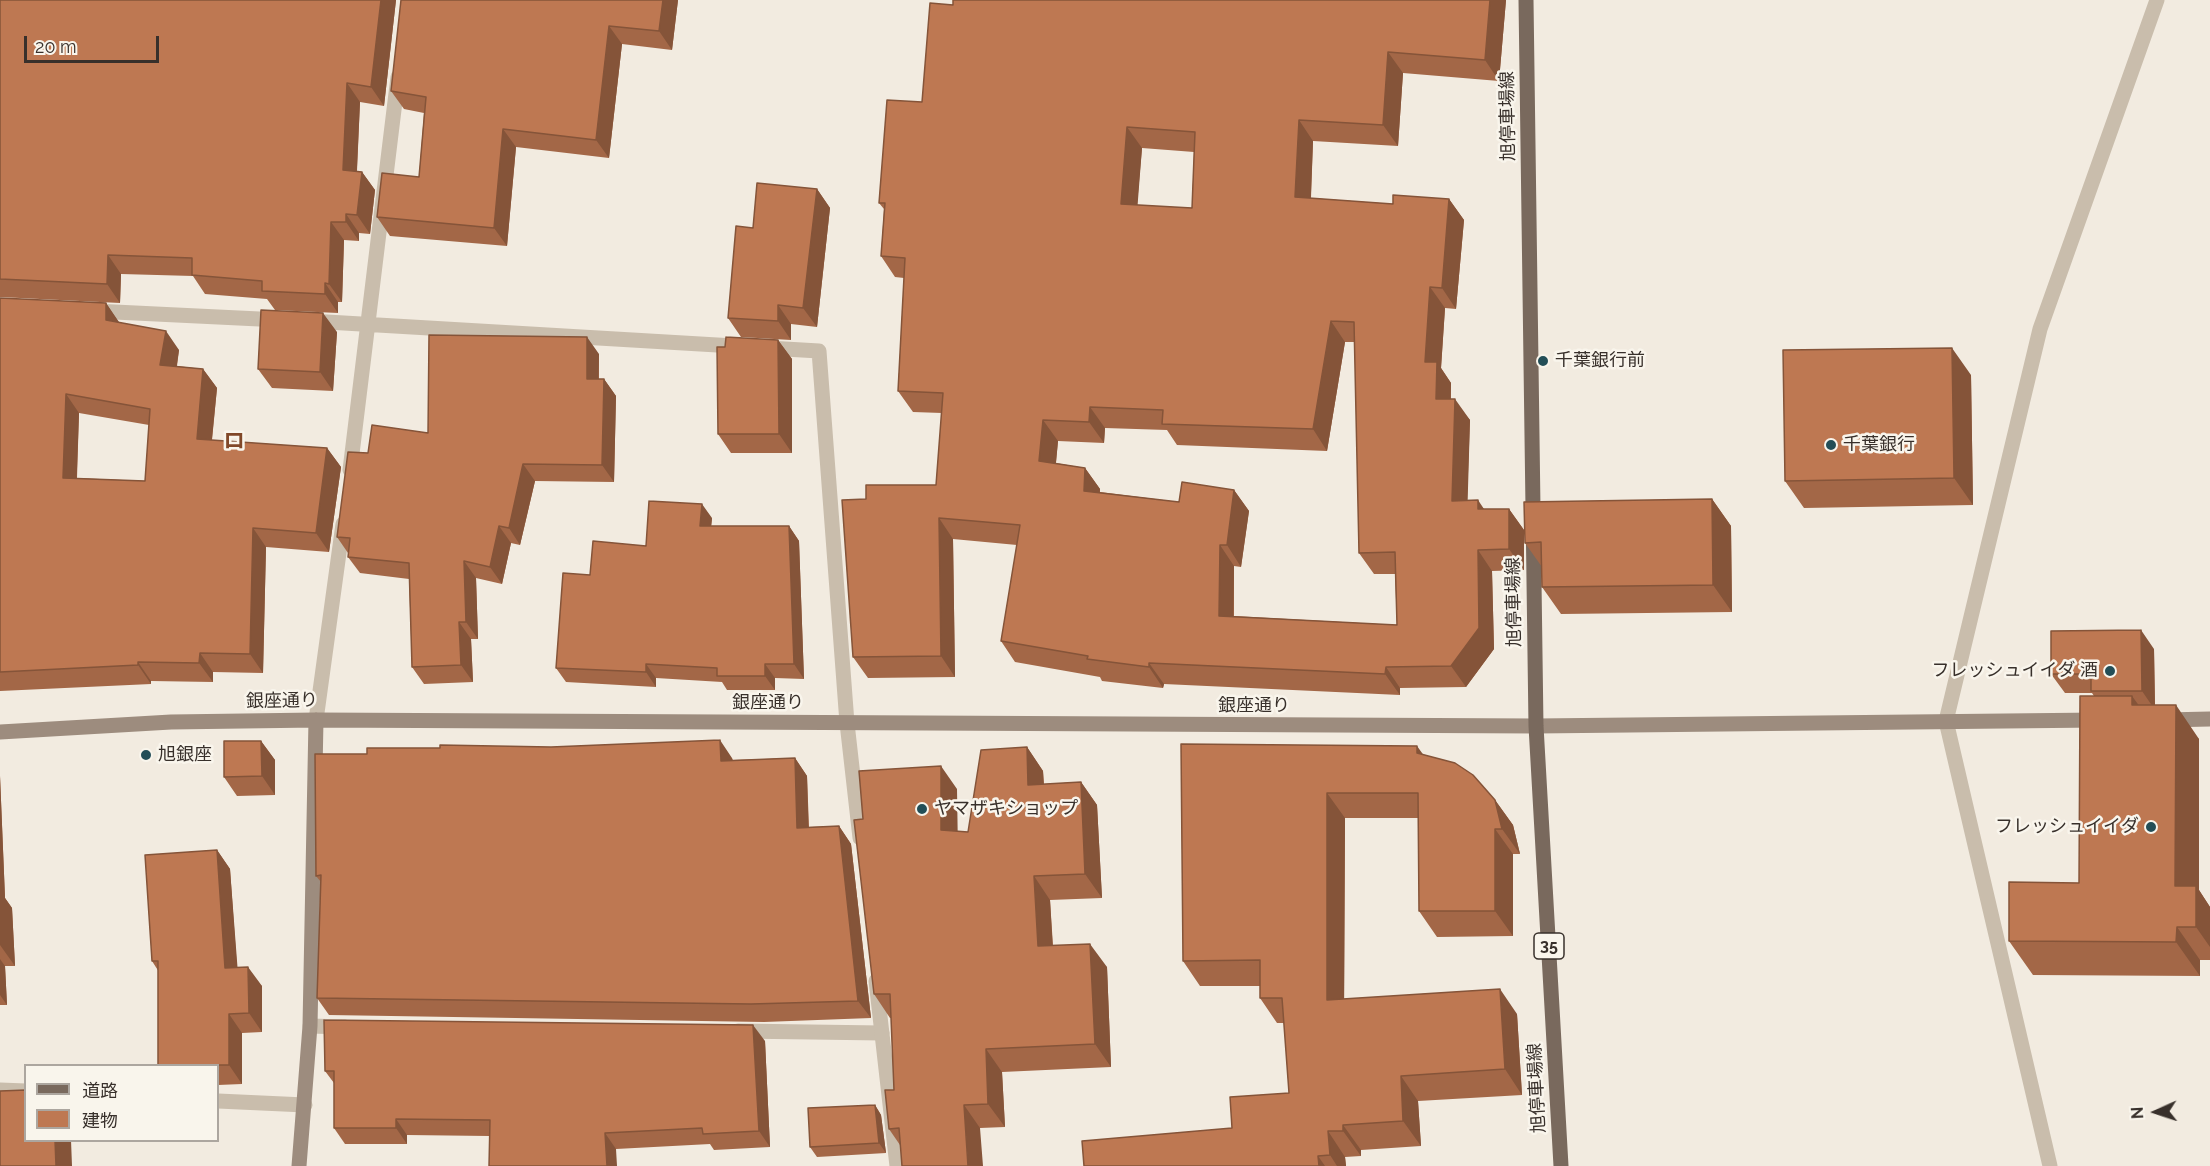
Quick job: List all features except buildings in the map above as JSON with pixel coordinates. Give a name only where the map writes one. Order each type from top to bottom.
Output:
[{"type":"main road","name":"旭停車場線","points":[[1526,0],[1536,726],[1561,1166]]},
{"type":"street","points":[[2050,1166],[1946,721],[2040,329],[2157,0]]},
{"type":"street","points":[[348,487],[370,324],[400,58]]},
{"type":"street","points":[[84,311],[370,324],[819,351],[847,723],[861,849]]},
{"type":"street","points":[[299,1166],[310,1026],[316,720],[345,510]]},
{"type":"street","points":[[2152,720],[2210,719]]},
{"type":"street","name":"銀座通り","points":[[0,732],[171,722],[316,720],[1536,726],[2117,720]]},
{"type":"street","points":[[874,964],[897,1166]]},
{"type":"street","points":[[310,1026],[358,1027]]},
{"type":"street","points":[[727,1031],[882,1033]]},
{"type":"street","points":[[0,1090],[24,1091]]},
{"type":"street","points":[[219,1101],[305,1105]]},
{"type":"place","name":"千葉銀行前","points":[[1543,361]]},
{"type":"place","name":"千葉銀行","points":[[1831,445]]},
{"type":"place","name":"フレッシュイイダ 酒","points":[[2110,671]]},
{"type":"place","name":"旭銀座","points":[[146,755]]},
{"type":"place","name":"ヤマザキショップ","points":[[922,809]]},
{"type":"place","name":"フレッシュイイダ","points":[[2151,827]]},
{"type":"district","name":"ロ","points":[[234,442]]}]
